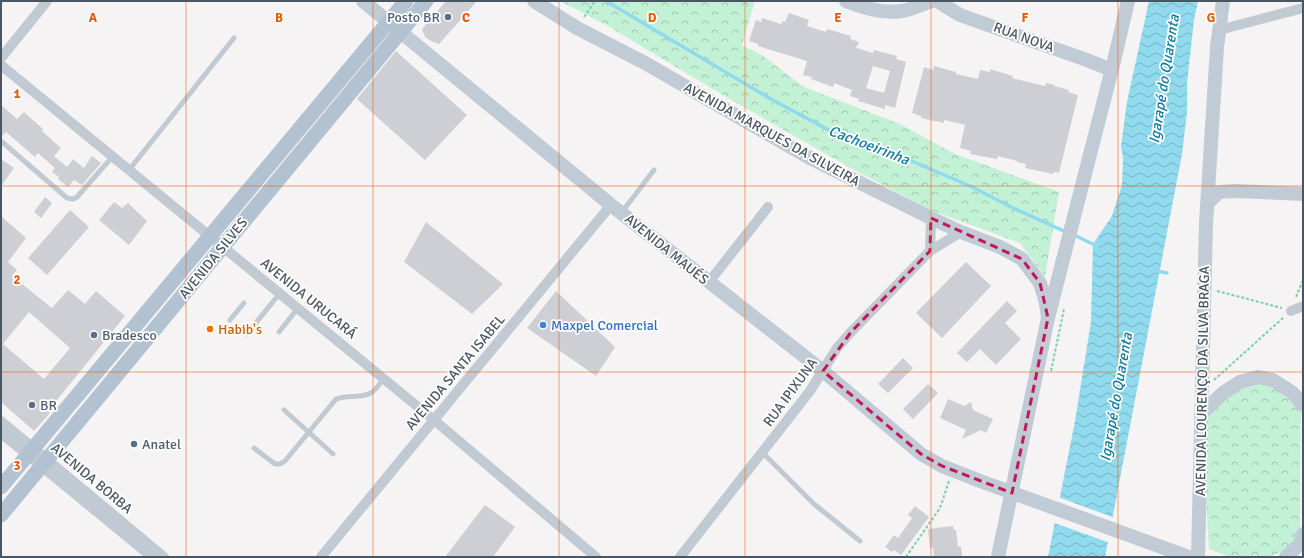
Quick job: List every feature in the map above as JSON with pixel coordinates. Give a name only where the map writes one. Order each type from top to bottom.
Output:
[{"type":"main road","name":"AVENIDA SILVES","points":[[1,486],[406,1]]},
{"type":"main road","name":"AVENIDA SILVES","points":[[1,515],[426,1]]},
{"type":"street","points":[[1,58],[47,1]]},
{"type":"street","name":"AVENIDA MAUÉS","points":[[363,1],[616,209],[823,371],[921,454],[953,471],[1189,557]]},
{"type":"street","name":"AVENIDA MARQUES DA SILVEIRA","points":[[534,1],[577,28],[645,63],[808,157],[931,218],[1000,247],[1022,259],[1040,283],[1046,303],[1048,318]]},
{"type":"street","points":[[846,1],[878,10],[902,11],[932,1]]},
{"type":"street","name":"RUA NOVA","points":[[938,1],[960,15],[1112,70]]},
{"type":"street","points":[[998,557],[1048,318],[1112,70],[1128,1]]},
{"type":"street","name":"AVENIDA LOURENÇO DA SILVA BRAGA","points":[[1198,557],[1207,204],[1217,47],[1224,1]]},
{"type":"street","points":[[1219,30],[1303,8]]},
{"type":"street","name":"AVENIDA URUCARÁ","points":[[1,65],[384,378],[596,557]]},
{"type":"street","points":[[1207,204],[1220,192],[1236,191],[1303,194]]},
{"type":"street","points":[[709,282],[768,207]]},
{"type":"street","name":"AVENIDA SANTA ISABEL","points":[[321,557],[434,420],[616,209]]},
{"type":"street","points":[[930,251],[931,218]]},
{"type":"street","name":"RUA IPIXUNA","points":[[680,557],[810,391],[837,348],[930,251],[962,232]]},
{"type":"street","points":[[1291,311],[1303,306]]},
{"type":"street","points":[[1201,414],[1223,393],[1240,382],[1258,377],[1273,380],[1293,393],[1303,405]]},
{"type":"street","name":"AVENIDA BORBA","points":[[1,421],[30,451]]},
{"type":"street","name":"AVENIDA BORBA","points":[[1,433],[30,451],[164,557]]},
{"type":"street","name":"AVENIDA BORBA","points":[[45,463],[146,555]]},
{"type":"street","points":[[1286,557],[1300,544],[1303,534]]},
{"type":"lane","points":[[129,170],[234,38]]},
{"type":"lane","points":[[1,141],[67,198],[73,199],[77,197],[113,156]]},
{"type":"lane","name":"AVENIDA SANTA ISABEL","points":[[616,209],[654,170]]},
{"type":"lane","points":[[247,334],[280,293]]},
{"type":"lane","points":[[230,320],[244,303]]},
{"type":"lane","points":[[279,332],[298,308]]},
{"type":"lane","points":[[254,448],[276,464],[280,464],[336,399],[343,396],[362,396],[371,392],[384,378]]},
{"type":"lane","points":[[284,410],[334,454]]},
{"type":"lane","points":[[762,452],[814,504],[860,541]]},
{"type":"path","points":[[584,17],[595,1]]},
{"type":"path","points":[[1202,392],[1291,311],[1303,280]]},
{"type":"path","points":[[1204,287],[1291,311]]},
{"type":"path","points":[[906,557],[940,508],[953,471]]},
{"type":"highlighted area","points":[[931,218],[1022,259],[1040,283],[1048,318],[1012,493],[942,466],[921,454],[823,371],[851,332],[930,251]]},
{"type":"green space","points":[[560,1],[755,1],[742,45],[763,56],[804,87],[900,124],[955,154],[1059,192],[1045,277],[1020,243],[928,209],[849,167],[721,94],[606,25]]},
{"type":"green space","points":[[1263,382],[1285,390],[1301,413],[1300,536],[1287,550],[1268,557],[1230,557],[1209,549],[1202,425],[1214,410],[1235,391]]},
{"type":"water","name":"Igarapé do Quarenta","points":[[1149,1],[1198,1],[1194,20],[1187,83],[1187,112],[1182,154],[1105,557],[1048,557],[1075,421],[1091,322],[1093,244],[1112,216],[1122,185],[1123,158],[1121,146],[1127,102]]},
{"type":"pier","points":[[1058,497],[1115,518],[1110,543],[1052,522]]},
{"type":"building","name":"Posto BR","points":[[446,1],[477,1],[439,44],[425,37],[422,29]]},
{"type":"building","points":[[789,13],[809,20],[807,26],[826,32],[827,29],[851,36],[850,39],[859,42],[856,48],[873,53],[874,50],[897,56],[896,59],[906,62],[895,108],[885,105],[885,109],[858,101],[859,99],[850,96],[852,90],[834,83],[833,87],[811,79],[812,77],[803,75],[807,61],[758,46],[758,44],[749,41],[756,20],[761,22],[762,18],[781,24],[783,21],[785,22]],"holes":[[[873,66],[890,71],[884,93],[866,88]]]},
{"type":"building","points":[[396,51],[467,115],[425,160],[357,99]]},
{"type":"building","points":[[934,66],[956,72],[956,74],[978,79],[980,70],[990,72],[990,69],[1013,76],[1012,78],[1045,86],[1046,83],[1055,85],[1054,86],[1069,90],[1068,92],[1078,95],[1059,173],[1054,172],[1053,174],[1025,168],[1026,164],[998,156],[997,159],[970,154],[971,151],[960,148],[965,125],[944,120],[944,123],[921,118],[921,116],[912,113],[924,67],[933,70]]},
{"type":"building","points":[[1,105],[17,119],[24,112],[43,129],[42,131],[61,148],[54,156],[67,167],[73,159],[84,168],[92,156],[101,163],[82,185],[74,180],[68,187],[52,172],[55,168],[38,153],[35,157],[6,132],[1,137]]},
{"type":"building","points":[[1,159],[14,168],[1,186]]},
{"type":"building","points":[[45,197],[52,203],[41,218],[34,212]]},
{"type":"building","points":[[114,202],[122,208],[128,203],[147,221],[129,245],[99,220]]},
{"type":"building","points":[[70,210],[89,227],[47,275],[28,258]]},
{"type":"building","points":[[1,216],[26,238],[8,262],[17,270],[12,276],[52,308],[68,290],[85,304],[96,291],[125,316],[48,411],[50,413],[34,431],[1,402]],"holes":[[[29,312],[70,348],[44,379],[3,344]]]},
{"type":"building","points":[[426,222],[503,284],[472,314],[404,262]]},
{"type":"building","points":[[966,262],[991,286],[942,338],[916,313]]},
{"type":"building","points":[[556,291],[615,347],[596,376],[527,328]]},
{"type":"building","points":[[1007,301],[1017,311],[1005,323],[1021,339],[996,365],[980,349],[967,362],[957,353]]},
{"type":"building","points":[[903,358],[913,368],[888,393],[878,384]]},
{"type":"building","points":[[928,384],[938,393],[913,419],[903,409]]},
{"type":"building","points":[[948,399],[964,406],[971,402],[973,410],[993,419],[986,433],[981,430],[962,439],[966,430],[940,418]]},
{"type":"building","points":[[485,505],[515,527],[493,557],[445,557]]},
{"type":"building","points":[[915,506],[929,517],[901,555],[894,550],[892,552],[885,547],[894,535],[898,538],[912,518],[908,515]]},
{"type":"building","points":[[953,526],[954,530],[956,530],[958,547],[961,546],[962,556],[934,557],[933,547],[930,548],[928,529]]},
{"type":"waterway","name":"Cachoeirinha","points":[[606,1],[769,98],[838,135],[879,147],[970,186],[1011,207],[1066,232]]},
{"type":"waterway","name":"Cachoeirinha","points":[[1072,234],[1097,246]]},
{"type":"waterway","points":[[1156,271],[1167,273]]},
{"type":"place","name":"Posto BR","points":[[448,17]]},
{"type":"place","name":"Maxpel Comercial","points":[[543,325]]},
{"type":"place","name":"Habib's","points":[[210,329]]},
{"type":"place","name":"Bradesco","points":[[94,335]]},
{"type":"place","name":"BR","points":[[32,405]]},
{"type":"place","name":"Anatel","points":[[134,444]]}]
